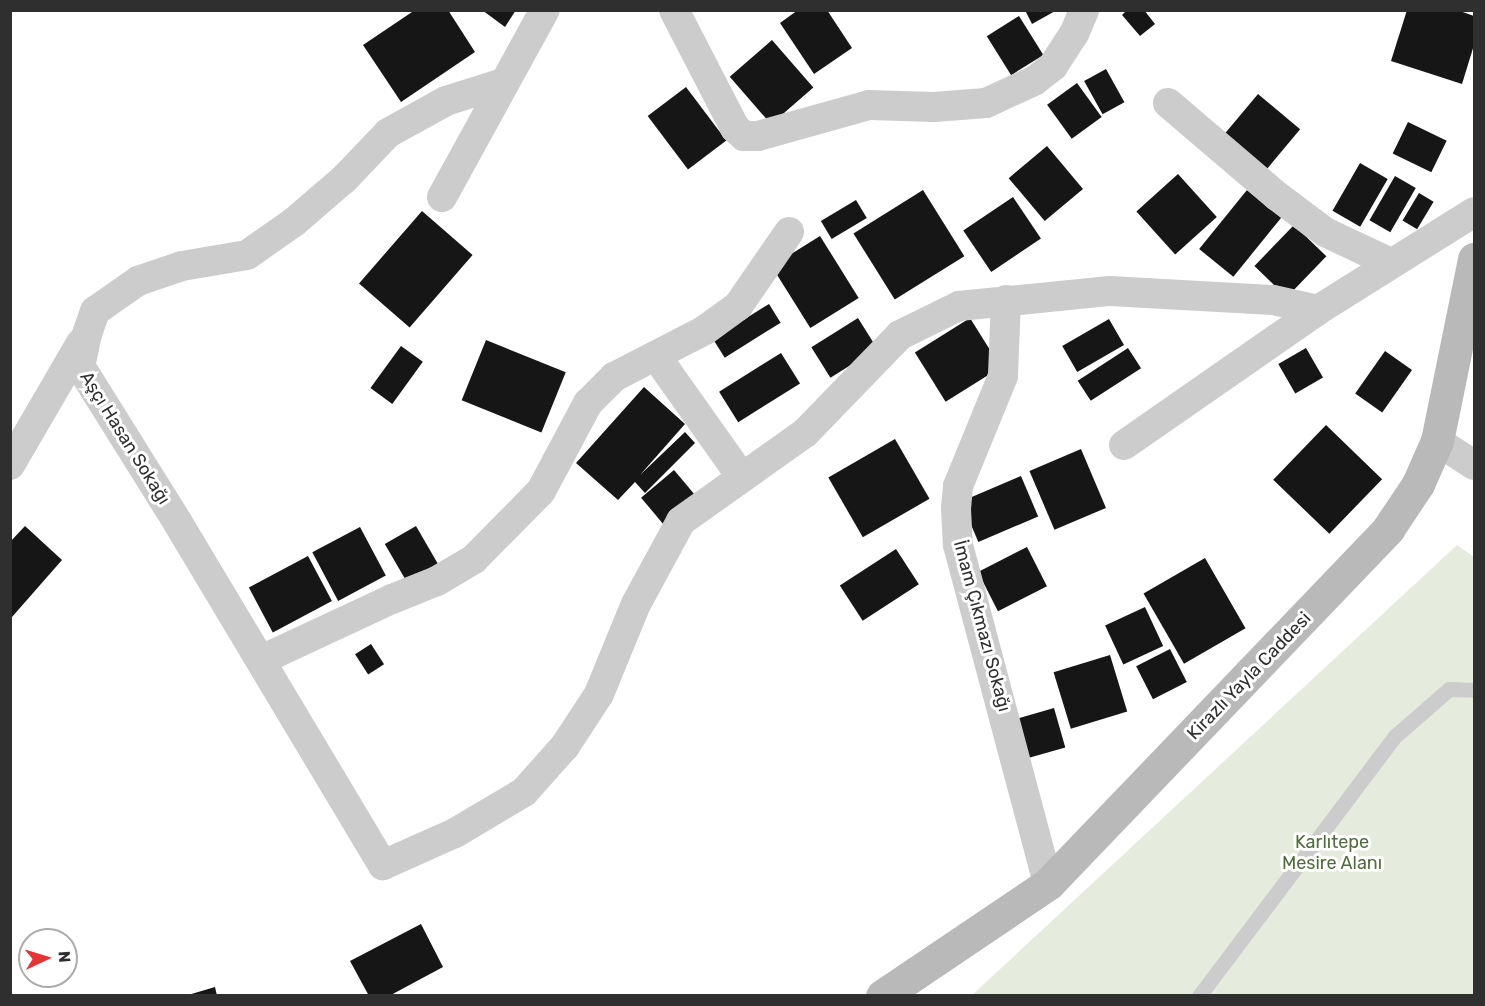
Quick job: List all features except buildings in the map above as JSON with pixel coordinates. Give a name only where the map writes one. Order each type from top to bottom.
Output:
[{"type":"main road","name":"Kirazlı Yayla Caddesi","points":[[882,996],[1048,884],[1388,529],[1418,484],[1437,441],[1474,259]]},
{"type":"street","points":[[442,197],[545,10]]},
{"type":"street","points":[[675,10],[735,128],[744,136],[758,136],[869,105],[934,107],[986,103],[1034,81],[1053,66],[1074,34],[1084,10]]},
{"type":"street","name":"Aşçı Hasan Sokağı","points":[[503,83],[446,101],[388,133],[344,179],[294,222],[247,255],[182,266],[138,281],[95,311],[80,366],[261,660],[383,865],[455,833],[524,792],[565,746],[599,694],[636,604],[681,521],[741,476]]},
{"type":"street","points":[[1168,103],[1277,196],[1325,232],[1391,263]]},
{"type":"street","points":[[1124,445],[1318,310],[1474,212]]},
{"type":"street","points":[[261,660],[392,599],[437,581],[474,559],[541,491],[588,403],[614,377],[705,330],[738,306],[789,232]]},
{"type":"street","points":[[656,356],[741,476],[805,433],[900,334],[959,306],[1110,291],[1273,300],[1318,310]]},
{"type":"street","name":"İmam Çıkmazı Sokağı","points":[[1006,300],[1003,376],[958,486],[958,545],[1048,884]]},
{"type":"street","points":[[10,465],[87,334]]},
{"type":"street","points":[[1437,441],[1474,465]]},
{"type":"lane","points":[[1199,996],[1394,737],[1449,689],[1474,690]]},
{"type":"green space","name":"Karlıtepe Mesire Alanı","points":[[1457,545],[1474,557],[1474,995],[971,996]]}]
